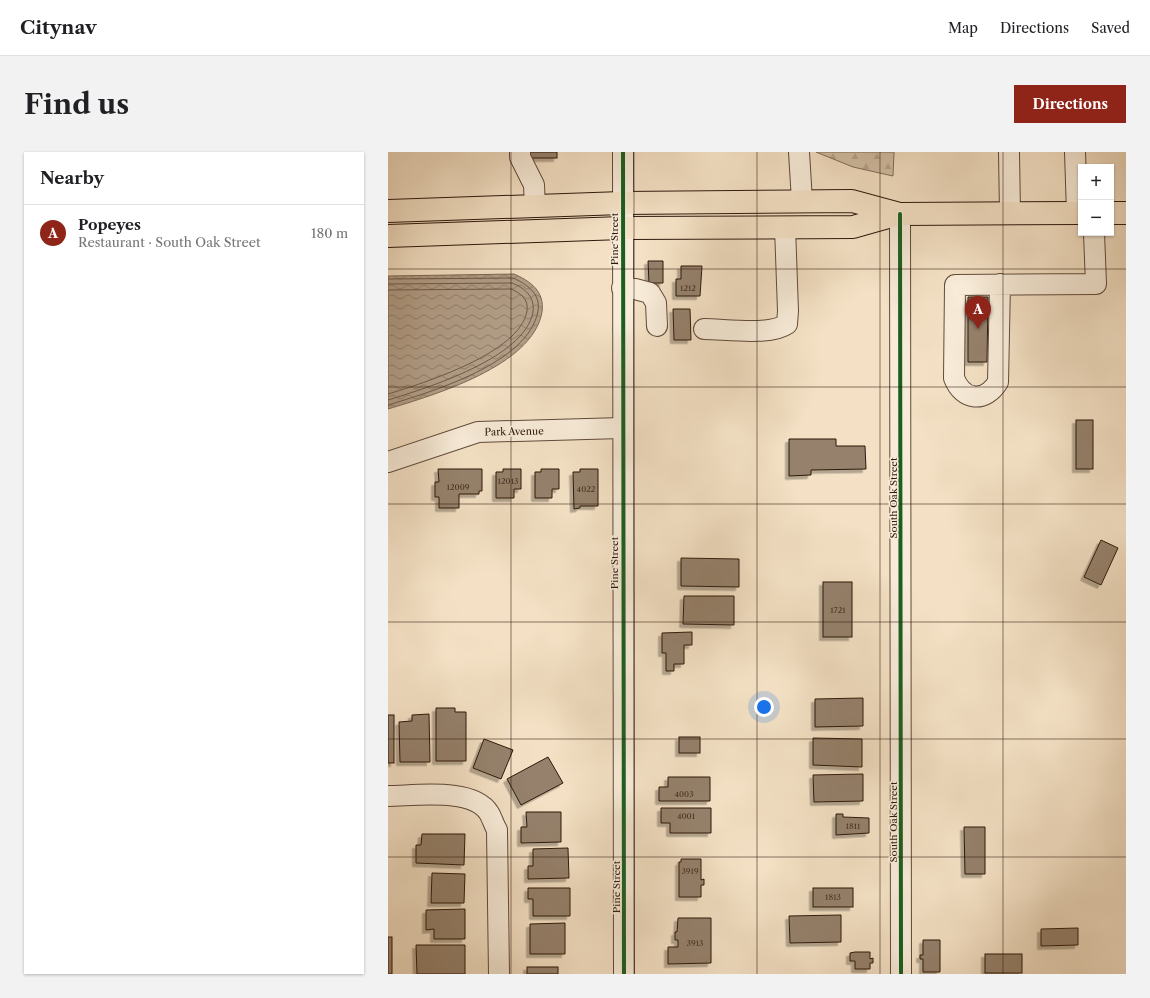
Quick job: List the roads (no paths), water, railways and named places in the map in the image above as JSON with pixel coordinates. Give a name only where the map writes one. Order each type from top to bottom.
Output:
[{"type":"main road","points":[[388,211],[622,203],[852,201],[900,214]]},
{"type":"main road","points":[[388,236],[622,228],[853,227],[900,214],[1078,213]]},
{"type":"main road","points":[[1114,213],[1126,213]]},
{"type":"street","points":[[520,152],[520,157],[534,185],[535,206]]},
{"type":"street","name":"Pine Street","points":[[623,152],[622,428],[624,974]]},
{"type":"street","points":[[799,152],[802,201]]},
{"type":"street","points":[[1009,152],[1010,213]]},
{"type":"street","points":[[1075,152],[1078,200]]},
{"type":"street","name":"South Oak Street","points":[[900,214],[901,974]]},
{"type":"street","points":[[704,329],[766,330],[780,329],[787,324],[788,311],[785,227]]},
{"type":"street","points":[[1000,284],[998,382],[993,390],[986,395],[978,397],[965,393],[958,387],[954,378],[955,285],[1000,284],[1096,284],[1094,236]]},
{"type":"street","points":[[622,288],[635,289],[650,293],[656,303],[658,326]]},
{"type":"street","name":"Park Avenue","points":[[388,462],[478,432],[622,428]]},
{"type":"street","points":[[388,796],[456,795],[473,800],[489,812],[497,830],[498,974]]},
{"type":"water","points":[[514,274],[526,280],[535,288],[539,293],[542,305],[542,312],[535,331],[521,348],[501,363],[479,376],[430,396],[388,409],[388,276]]},
{"type":"place","name":"Popeyes","points":[[978,329]]}]
